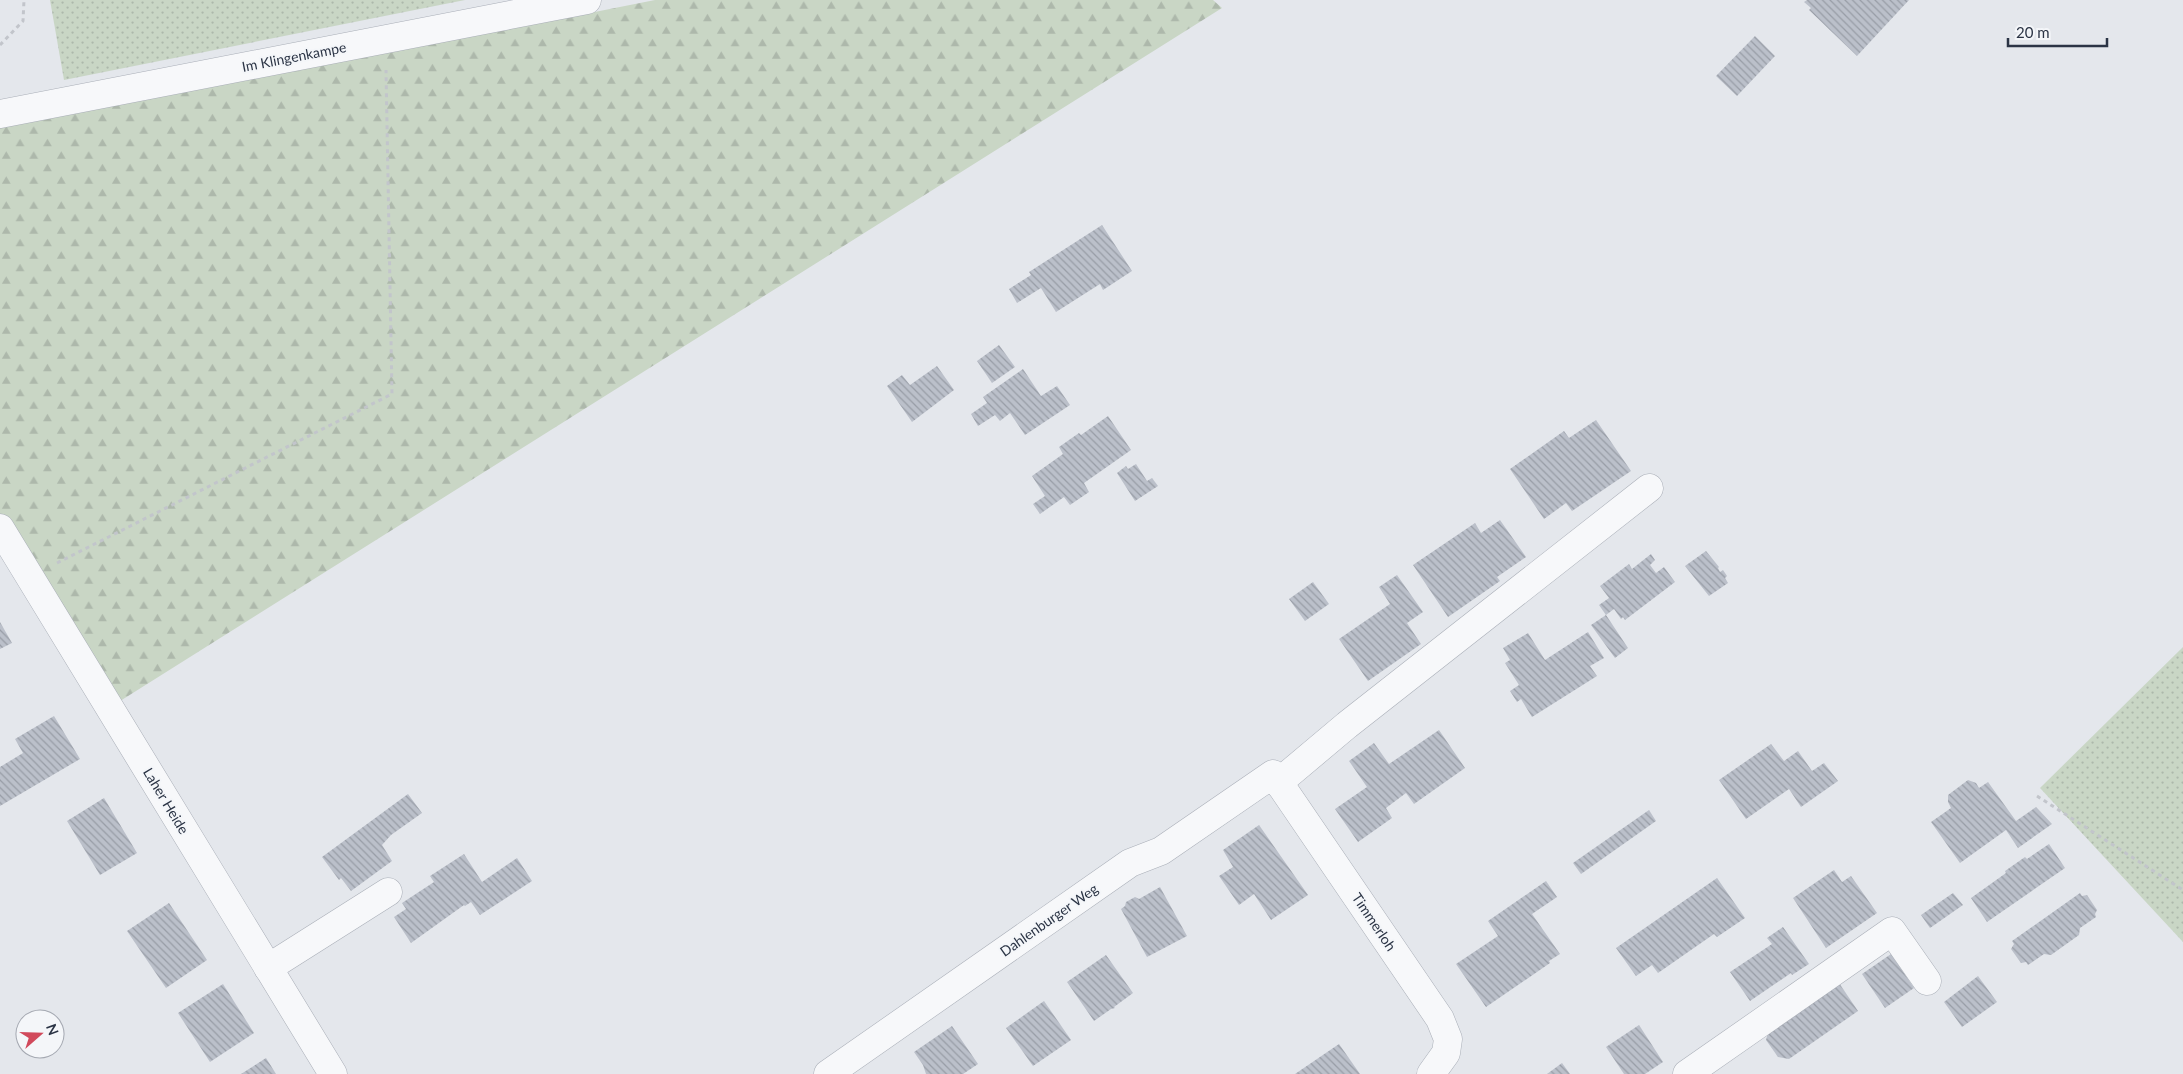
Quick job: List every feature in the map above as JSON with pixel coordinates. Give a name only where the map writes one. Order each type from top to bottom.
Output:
[{"type":"street","name":"Im Klingenkampe","points":[[0,114],[587,0]]},
{"type":"street","name":"Dahlenburger Weg","points":[[828,1074],[1130,864],[1161,852],[1276,779],[1649,488]]},
{"type":"street","name":"Laher Heide","points":[[0,528],[333,1074]]},
{"type":"street","name":"Timmerloh","points":[[1276,779],[1440,1019],[1448,1039],[1446,1053],[1432,1074]]},
{"type":"street","points":[[268,968],[388,892]]},
{"type":"street","points":[[1686,1074],[1892,931],[1927,981]]},
{"type":"path","points":[[0,45],[23,21],[24,0]]},
{"type":"path","points":[[30,577],[392,394],[386,40]]},
{"type":"path","points":[[2037,796],[2183,890]]},
{"type":"green space","points":[[50,0],[465,0],[64,80]]},
{"type":"green space","points":[[655,0],[1213,0],[1222,8],[109,708],[0,528],[0,125],[403,50]]},
{"type":"green space","points":[[2183,647],[2183,942],[2040,788]]},
{"type":"building","points":[[1807,0],[1909,0],[1857,56],[1809,10],[1811,8],[1804,2]]},
{"type":"building","points":[[1755,36],[1775,56],[1737,96],[1716,76]]},
{"type":"building","points":[[1102,225],[1132,271],[1103,290],[1100,284],[1056,312],[1041,288],[1017,303],[1009,289],[1031,275],[1029,272]]},
{"type":"building","points":[[999,345],[1015,367],[992,383],[977,361]]},
{"type":"building","points":[[937,366],[954,390],[912,422],[887,386],[902,375],[910,385]]},
{"type":"building","points":[[1023,369],[1041,396],[1057,386],[1070,405],[1025,435],[1010,413],[1000,421],[995,415],[978,426],[971,414],[987,403],[983,397]]},
{"type":"building","points":[[1108,416],[1131,450],[1084,483],[1089,492],[1070,505],[1064,497],[1040,514],[1033,504],[1045,496],[1032,476],[1063,454],[1059,447],[1079,433],[1081,435]]},
{"type":"building","points":[[1596,420],[1631,471],[1572,511],[1566,503],[1544,519],[1510,469],[1564,431],[1569,438]]},
{"type":"building","points":[[1136,464],[1147,481],[1152,478],[1158,486],[1135,501],[1117,473],[1126,466],[1128,469]]},
{"type":"building","points":[[1500,520],[1526,557],[1497,577],[1500,581],[1448,617],[1413,565],[1475,523],[1481,533]]},
{"type":"building","points":[[1706,551],[1719,567],[1720,572],[1723,570],[1727,576],[1725,578],[1728,583],[1709,596],[1685,566]]},
{"type":"building","points":[[1651,554],[1655,560],[1650,565],[1656,573],[1664,567],[1675,582],[1625,620],[1623,617],[1621,619],[1614,609],[1606,615],[1599,605],[1609,598],[1600,586],[1629,564],[1632,569]]},
{"type":"building","points":[[1397,575],[1423,612],[1407,623],[1421,644],[1368,681],[1339,639],[1390,604],[1379,587]]},
{"type":"building","points":[[1313,582],[1329,604],[1305,621],[1289,599]]},
{"type":"building","points":[[1606,615],[1628,648],[1615,658],[1591,625]]},
{"type":"building","points":[[0,622],[12,643],[0,649]]},
{"type":"building","points":[[1588,632],[1604,658],[1590,666],[1597,676],[1532,717],[1521,699],[1517,702],[1510,691],[1519,685],[1505,663],[1510,660],[1503,648],[1528,633],[1545,660]]},
{"type":"building","points":[[54,716],[80,759],[0,806],[0,767],[23,753],[15,739]]},
{"type":"building","points":[[1439,730],[1465,768],[1414,804],[1406,793],[1386,808],[1392,818],[1358,842],[1335,809],[1367,787],[1349,761],[1374,743],[1389,764]]},
{"type":"building","points":[[1771,744],[1784,761],[1798,751],[1812,771],[1824,763],[1838,781],[1801,807],[1789,789],[1746,819],[1719,780]]},
{"type":"building","points":[[1968,780],[1976,783],[1979,788],[1988,782],[2016,821],[2036,807],[2052,824],[2018,848],[2006,830],[1960,863],[1931,822],[1951,808],[1948,802],[1948,795]]},
{"type":"building","points":[[408,794],[422,813],[391,835],[382,845],[392,861],[351,891],[341,878],[339,880],[322,857]]},
{"type":"building","points":[[104,798],[137,853],[100,875],[67,821]]},
{"type":"building","points":[[1649,810],[1656,821],[1581,874],[1573,863]]},
{"type":"building","points":[[1259,825],[1308,895],[1271,920],[1254,894],[1239,905],[1219,876],[1233,867],[1223,850]]},
{"type":"building","points":[[2049,844],[2065,868],[1987,922],[1971,898],[2025,857],[2027,859]]},
{"type":"building","points":[[464,854],[482,882],[517,858],[532,881],[480,915],[471,902],[464,905],[411,943],[394,917],[406,909],[402,903],[434,882],[430,876]]},
{"type":"building","points":[[1834,870],[1842,882],[1851,876],[1877,913],[1826,948],[1793,898]]},
{"type":"building","points":[[1717,878],[1745,918],[1717,937],[1714,934],[1658,973],[1652,965],[1636,976],[1616,948]]},
{"type":"building","points":[[1546,881],[1557,897],[1532,914],[1560,954],[1486,1007],[1456,964],[1498,936],[1488,921]]},
{"type":"building","points":[[1160,887],[1187,936],[1147,957],[1121,909],[1125,906],[1126,902],[1135,897],[1139,899]]},
{"type":"building","points":[[1953,893],[1963,905],[1930,928],[1921,915]]},
{"type":"building","points":[[2080,893],[2082,896],[2087,895],[2097,910],[2096,917],[2080,928],[2079,935],[2051,955],[2044,954],[2028,965],[2026,962],[2021,963],[2011,949],[2014,944],[2012,941]]},
{"type":"building","points":[[169,903],[207,960],[166,988],[127,931]]},
{"type":"building","points":[[1783,927],[1809,964],[1792,975],[1791,973],[1750,1001],[1730,972],[1772,944],[1767,938]]},
{"type":"building","points":[[1891,954],[1914,988],[1885,1008],[1862,974]]},
{"type":"building","points":[[1106,955],[1133,993],[1115,1008],[1094,1021],[1067,982]]},
{"type":"building","points":[[1978,976],[1997,1002],[1962,1027],[1944,1002]]},
{"type":"building","points":[[1839,983],[1858,1011],[1789,1059],[1778,1057],[1766,1040],[1768,1033]]},
{"type":"building","points":[[223,984],[254,1033],[210,1062],[178,1013]]},
{"type":"building","points":[[1044,1001],[1071,1040],[1033,1066],[1006,1028]]},
{"type":"building","points":[[1639,1025],[1663,1062],[1645,1074],[1624,1074],[1606,1047]]},
{"type":"building","points":[[952,1026],[978,1064],[963,1074],[926,1074],[923,1065],[914,1052]]},
{"type":"building","points":[[1339,1044],[1360,1074],[1295,1074]]},
{"type":"building","points":[[266,1058],[276,1074],[241,1074]]},
{"type":"building","points":[[1562,1063],[1570,1074],[1547,1074]]}]
